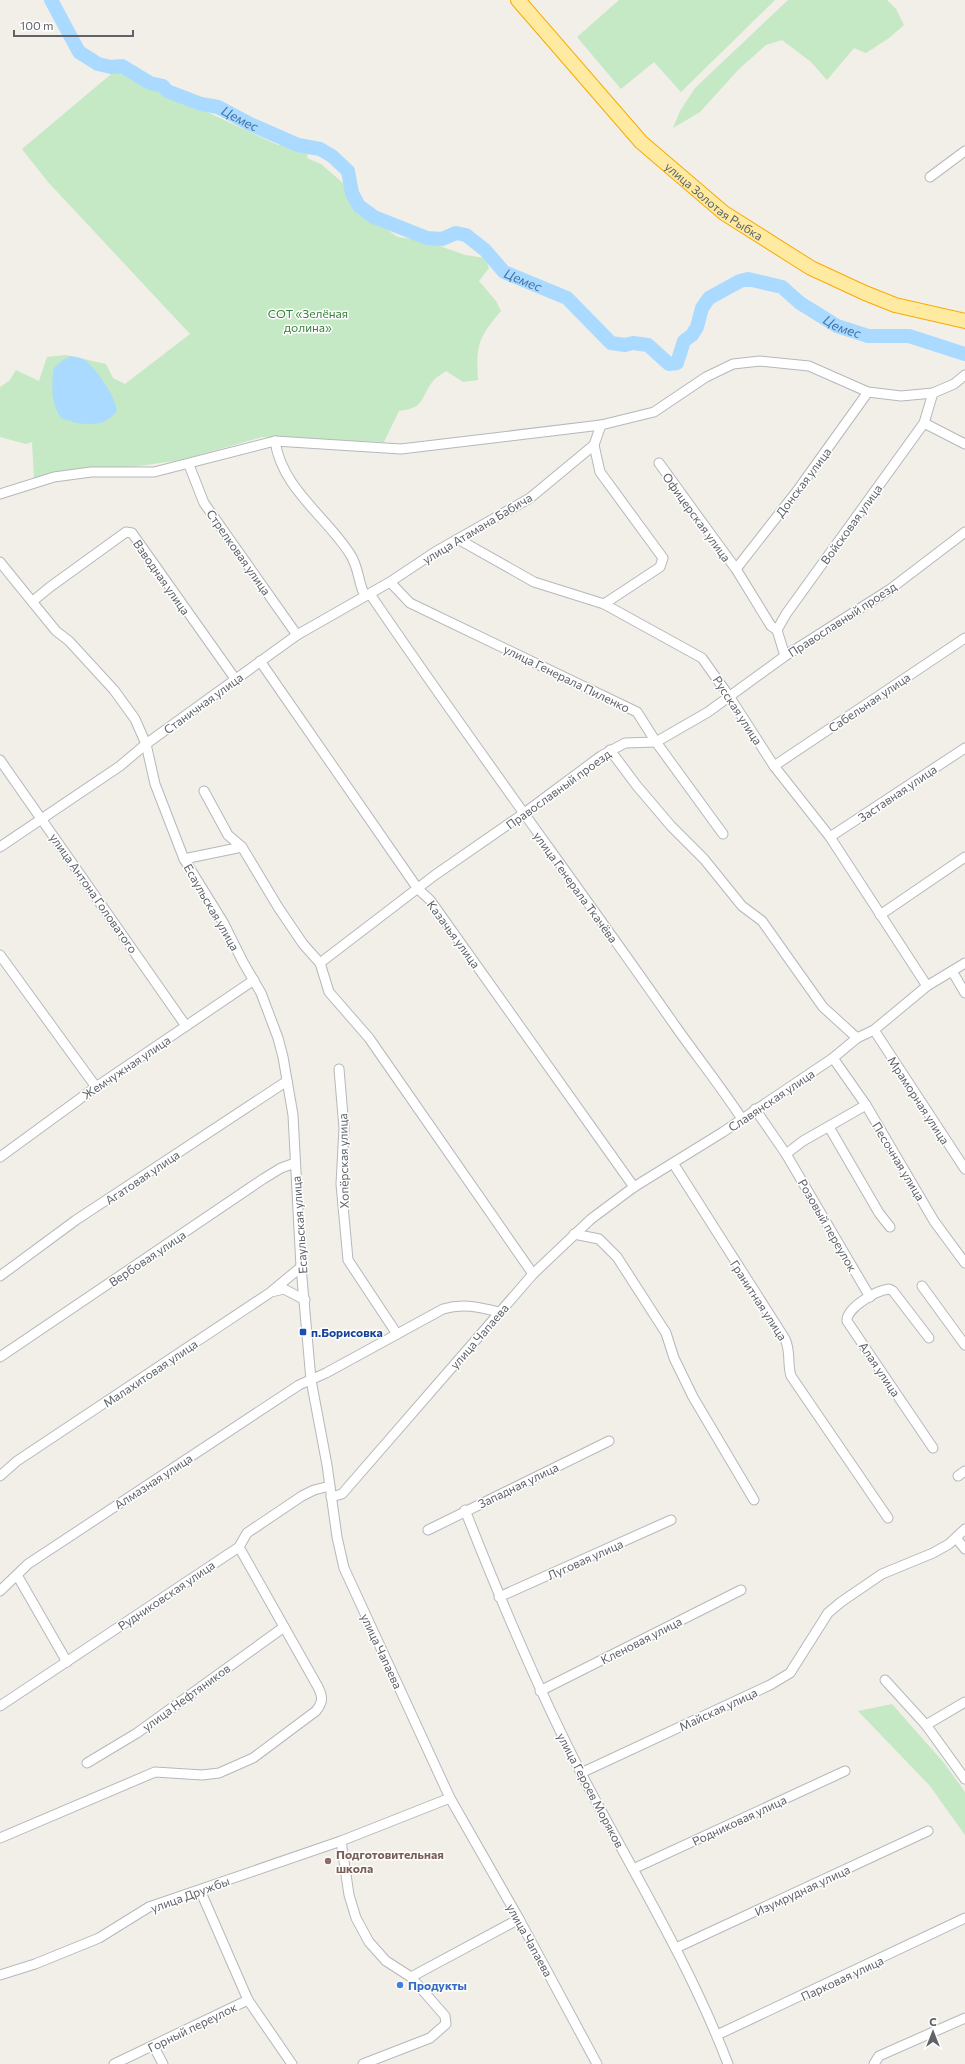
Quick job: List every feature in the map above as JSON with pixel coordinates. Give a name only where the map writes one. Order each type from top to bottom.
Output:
[{"type":"highway","name":"улица Золотая Рыбка","points":[[518,0],[641,142],[724,213],[811,268],[865,293],[895,305],[965,321]]},
{"type":"street","points":[[930,177],[965,150]]},
{"type":"street","points":[[0,494],[54,477],[91,472],[154,472],[188,465],[275,441],[401,449],[601,426],[654,412],[706,377],[734,364],[760,361],[809,366],[868,392],[901,396],[933,393],[954,384],[965,375]]},
{"type":"street","name":"Донская улица","points":[[736,570],[797,491],[868,392]]},
{"type":"street","name":"Войсковая улица","points":[[777,630],[786,614],[924,423],[933,393]]},
{"type":"street","points":[[924,423],[965,444]]},
{"type":"street","points":[[601,426],[594,445],[600,472],[663,558],[663,562],[660,567],[604,604]]},
{"type":"street","name":"улица Генерала Ткачёва","points":[[275,441],[278,456],[288,478],[351,554],[358,571],[359,585],[443,702],[471,738],[523,814],[684,1039],[722,1088],[742,1119]]},
{"type":"street","name":"улица Атамана Бабича","points":[[260,661],[297,635],[390,582],[435,552],[530,498],[594,445]]},
{"type":"street","name":"Офицерская улица","points":[[659,463],[736,570],[771,626],[777,630]]},
{"type":"street","name":"Стрелковая улица","points":[[188,465],[204,503],[297,635]]},
{"type":"street","name":"Взводная улица","points":[[33,601],[126,532],[132,533],[236,680]]},
{"type":"street","name":"Православный проезд","points":[[320,963],[435,875],[523,814],[610,750],[625,743],[656,742],[708,712],[785,656],[889,590],[965,532]]},
{"type":"street","name":"Русская улица","points":[[458,539],[534,582],[604,604],[702,658],[730,696],[774,766],[830,838],[927,986]]},
{"type":"street","name":"Есаульская улица","points":[[0,562],[56,631],[69,641],[114,690],[135,719],[146,744],[155,784],[184,859],[223,922],[243,962],[261,993],[278,1038],[293,1115],[301,1267],[311,1380],[331,1497]]},
{"type":"street","name":"улица Генерала Пиленко","points":[[390,582],[410,603],[637,712],[656,742],[723,834]]},
{"type":"street","points":[[777,630],[785,656]]},
{"type":"street","name":"Сабельная улица","points":[[774,766],[965,638]]},
{"type":"street","name":"Станичная улица","points":[[0,848],[120,766],[146,744],[236,680],[260,661]]},
{"type":"street","name":"Казачья улица","points":[[260,661],[418,889],[430,900],[634,1187]]},
{"type":"street","name":"Заставная улица","points":[[830,838],[965,748]]},
{"type":"street","points":[[610,750],[637,786],[671,826],[704,859],[742,906],[762,921],[823,1007],[858,1038]]},
{"type":"street","name":"улица Антона Головатого","points":[[0,760],[186,1026]]},
{"type":"street","points":[[204,791],[228,835],[242,847],[278,907],[304,944],[320,963],[329,992],[369,1038],[533,1274]]},
{"type":"street","points":[[184,859],[242,847]]},
{"type":"street","points":[[880,915],[965,857]]},
{"type":"street","points":[[0,955],[96,1087]]},
{"type":"street","name":"Славянская улица","points":[[574,1234],[634,1187],[742,1119],[833,1058],[858,1038],[874,1030],[927,986],[965,963]]},
{"type":"street","points":[[952,971],[965,993]]},
{"type":"street","name":"Жемчужная улица","points":[[3,1156],[96,1087],[254,980]]},
{"type":"street","name":"Мраморная улица","points":[[874,1030],[965,1169]]},
{"type":"street","name":"Песочная улица","points":[[833,1058],[866,1105],[934,1221],[965,1263]]},
{"type":"street","name":"Хопёрская улица","points":[[339,1069],[344,1128],[341,1184],[348,1260],[397,1334]]},
{"type":"street","name":"Агатовая улица","points":[[0,1276],[76,1220],[287,1081]]},
{"type":"street","points":[[786,1154],[803,1141],[866,1105]]},
{"type":"street","name":"Розовый переулок","points":[[755,1109],[786,1154],[870,1297]]},
{"type":"street","points":[[829,1127],[879,1213],[890,1227]]},
{"type":"street","points":[[0,1145],[3,1156]]},
{"type":"street","name":"Вербовая улица","points":[[0,1357],[264,1179],[281,1168],[295,1163]]},
{"type":"street","name":"Гранитная улица","points":[[673,1163],[785,1339],[788,1346],[788,1367],[791,1376],[888,1518]]},
{"type":"street","points":[[574,1234],[599,1239],[617,1257],[666,1333],[674,1358],[693,1397],[754,1500]]},
{"type":"street","name":"улица Чапаева","points":[[574,1234],[533,1274],[499,1312],[342,1494],[331,1497],[337,1537],[344,1568],[450,1798],[519,1919],[598,2064]]},
{"type":"street","name":"Малахитовая улица","points":[[0,1476],[17,1462],[271,1292],[301,1267]]},
{"type":"street","points":[[922,1286],[965,1345]]},
{"type":"street","points":[[271,1292],[284,1289],[305,1300]]},
{"type":"street","points":[[870,1297],[884,1290],[893,1291],[929,1338]]},
{"type":"street","name":"Алая улица","points":[[870,1297],[850,1311],[847,1315],[847,1321],[932,1448]]},
{"type":"street","name":"Алмазная улица","points":[[0,1591],[28,1564],[299,1384],[311,1380],[443,1309],[457,1305],[473,1306],[499,1312]]},
{"type":"street","name":"Западная улица","points":[[428,1530],[465,1510],[609,1441]]},
{"type":"street","name":"Рудниковская улица","points":[[0,1706],[239,1547],[247,1533],[302,1496],[314,1490],[330,1486]]},
{"type":"street","name":"улица Героев Моряков","points":[[465,1510],[499,1597],[540,1691],[581,1773],[676,1948],[717,2036],[728,2064]]},
{"type":"street","name":"Луговая улица","points":[[499,1597],[670,1520]]},
{"type":"street","name":"Майская улица","points":[[581,1773],[770,1685],[790,1673],[828,1613],[841,1602],[882,1574],[933,1553],[956,1538],[965,1530]]},
{"type":"street","points":[[956,1538],[965,1549]]},
{"type":"street","points":[[0,1838],[155,1772],[202,1775],[219,1773],[260,1753],[291,1732],[316,1711],[322,1703],[322,1695],[239,1547]]},
{"type":"street","points":[[17,1575],[67,1662]]},
{"type":"street","name":"Кленовая улица","points":[[540,1691],[742,1590]]},
{"type":"street","name":"улица Нефтяников","points":[[87,1763],[137,1733],[284,1628]]},
{"type":"street","points":[[886,1680],[926,1725],[965,1780]]},
{"type":"street","points":[[926,1725],[965,1702]]},
{"type":"street","name":"Родниковая улица","points":[[633,1869],[845,1771]]},
{"type":"street","name":"улица Дружбы","points":[[0,1975],[34,1964],[99,1938],[149,1907],[341,1841],[450,1798]]},
{"type":"street","name":"Изумрудная улица","points":[[676,1948],[928,1831]]},
{"type":"street","points":[[341,1841],[348,1895],[356,1918],[369,1942],[386,1961],[411,1978],[445,2016],[446,2024],[430,2038],[363,2064]]},
{"type":"street","points":[[200,1890],[248,2000],[292,2064]]},
{"type":"street","name":"Парковая улица","points":[[717,2036],[965,1918]]},
{"type":"street","points":[[411,1978],[519,1919]]},
{"type":"street","name":"Горный переулок","points":[[114,2064],[154,2047],[248,2000]]},
{"type":"street","points":[[874,2064],[879,2056],[965,2018]]},
{"type":"street","points":[[154,2047],[163,2064]]},
{"type":"green space","points":[[619,0],[775,0],[681,92],[654,62],[621,89],[577,37]]},
{"type":"green space","points":[[788,0],[887,0],[896,9],[904,25],[889,38],[866,53],[854,48],[827,80],[811,62],[782,40],[766,45],[739,69],[700,112],[673,128],[680,111],[695,88]]},
{"type":"green space","name":"СОТ «Зелёная долина»","points":[[116,70],[278,145],[284,144],[308,154],[307,158],[321,164],[343,183],[357,210],[398,237],[426,241],[465,255],[485,258],[489,268],[479,281],[496,301],[501,311],[487,328],[480,342],[478,350],[478,380],[463,382],[446,371],[433,381],[418,404],[408,410],[399,411],[384,442],[262,437],[181,460],[132,467],[91,467],[34,478],[32,442],[26,444],[0,437],[0,387],[9,381],[16,370],[39,381],[47,357],[66,355],[106,364],[113,378],[125,384],[190,334],[48,182],[22,149]]},
{"type":"green space","points":[[892,1704],[944,1763],[965,1792],[965,1835],[930,1786],[858,1711]]},
{"type":"water","points":[[71,356],[81,358],[91,365],[101,377],[113,398],[117,411],[105,421],[91,424],[76,423],[61,418],[55,407],[52,381],[54,368],[63,360]]},
{"type":"waterway","name":"Цемес","points":[[51,0],[79,52],[98,64],[111,67],[122,66],[150,83],[163,86],[167,91],[201,104],[218,107],[250,124],[298,145],[320,149],[332,156],[348,171],[352,193],[359,206],[374,217],[427,238],[442,239],[456,233],[466,235],[485,250],[504,272],[567,298],[611,343],[625,345],[633,343],[648,345],[669,364],[677,363],[684,341],[692,335],[697,327],[702,308],[709,298],[740,281],[748,279],[782,287],[800,303],[837,326],[868,336],[909,336],[965,354]]},
{"type":"place","name":"п.Борисовка","points":[[303,1332]]},
{"type":"place","name":"Подготовительная школа","points":[[328,1861]]},
{"type":"place","name":"Продукты","points":[[400,1985]]}]
